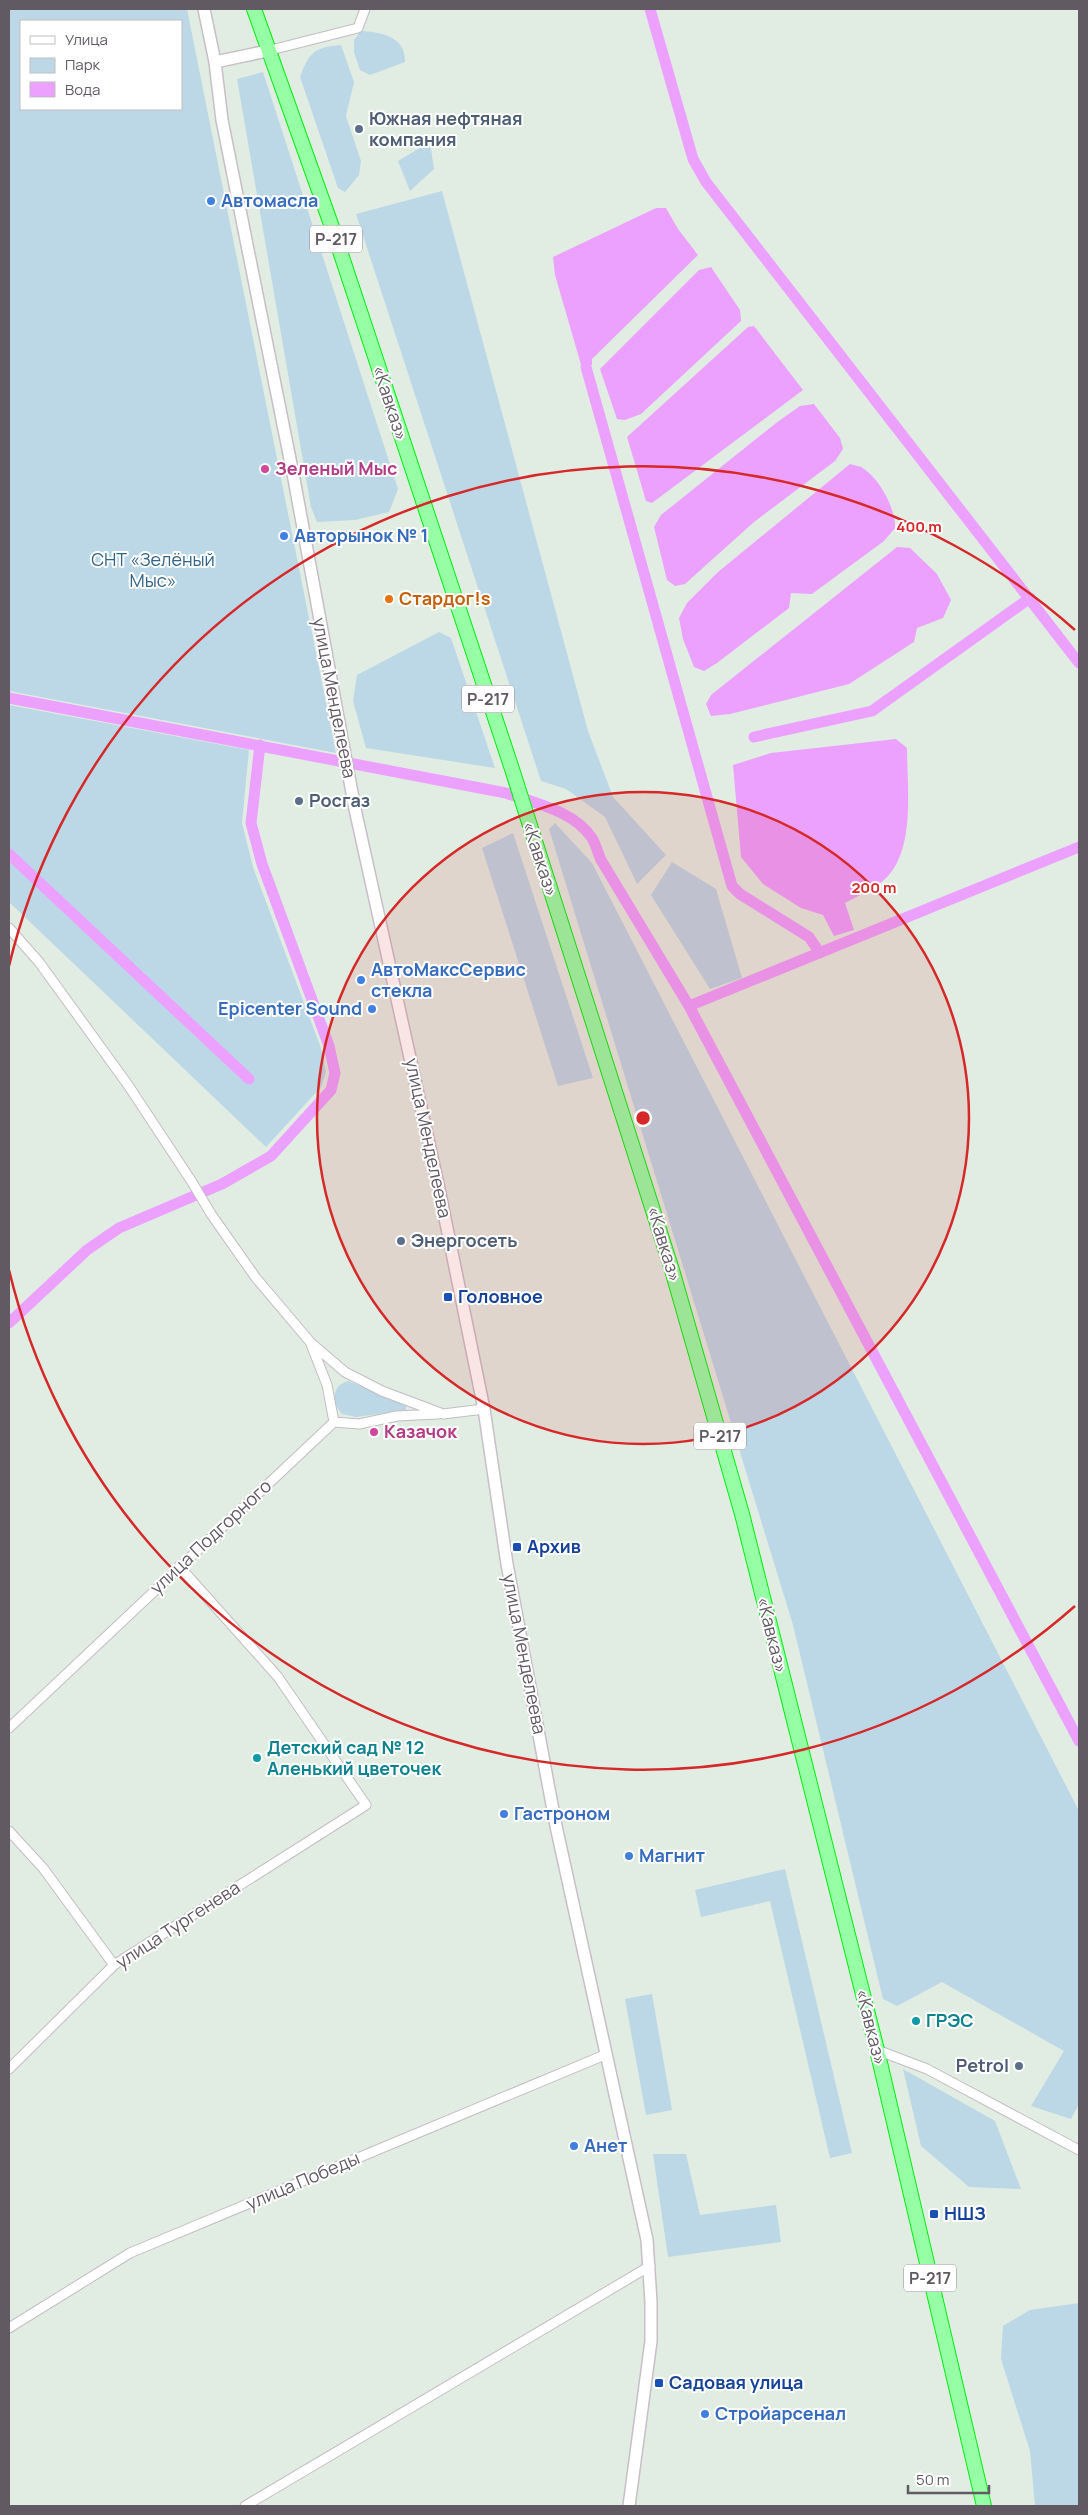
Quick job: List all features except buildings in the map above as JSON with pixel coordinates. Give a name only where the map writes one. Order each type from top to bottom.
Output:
[{"type":"highway","name":"«Кавказ»","points":[[254,9],[267,51],[332,227],[511,766],[672,1270],[739,1504],[877,2050],[984,2506]]},
{"type":"main road","name":"улица Менделеева","points":[[204,9],[215,62],[222,120],[300,514],[355,809],[439,1189],[484,1409],[507,1564],[556,1826],[647,2240],[650,2266],[651,2340],[629,2506]]},
{"type":"main road","points":[[215,62],[267,51]]},
{"type":"street","points":[[267,51],[358,28],[365,9]]},
{"type":"street","points":[[9,928],[39,962],[128,1085],[211,1214],[256,1278],[311,1343],[346,1372],[382,1391],[444,1414]]},
{"type":"street","points":[[311,1343],[327,1385],[334,1422],[359,1424],[397,1416],[444,1414],[484,1409]]},
{"type":"street","name":"улица Подгорного","points":[[9,1728],[334,1422]]},
{"type":"street","name":"улица Тургенева","points":[[9,2069],[114,1965],[366,1804],[278,1677],[179,1566]]},
{"type":"street","points":[[9,1831],[43,1868],[114,1965]]},
{"type":"street","points":[[877,2050],[927,2069],[1079,2150]]},
{"type":"street","name":"улица Победы","points":[[9,2328],[130,2253],[607,2054]]},
{"type":"street","points":[[246,2506],[650,2266]]},
{"type":"green space","name":"СНТ «Зелёный Мыс»","points":[[9,9],[187,9],[336,753],[9,691]]},
{"type":"green space","points":[[361,31],[377,33],[397,41],[402,47],[405,62],[370,75],[360,70],[354,52],[354,40]]},
{"type":"green space","points":[[341,45],[354,82],[346,116],[361,161],[359,175],[345,192],[338,188],[300,77],[306,62],[314,53],[324,47]]},
{"type":"green space","points":[[263,72],[398,489],[389,512],[355,520],[317,522],[311,507],[237,79]]},
{"type":"green space","points":[[430,142],[434,169],[410,191],[398,161]]},
{"type":"green space","points":[[442,191],[588,731],[613,797],[666,855],[637,884],[605,817],[566,789],[541,781],[356,214]]},
{"type":"green space","points":[[439,632],[451,638],[495,768],[366,748],[353,701],[357,675]]},
{"type":"green space","points":[[9,705],[249,750],[242,823],[253,867],[321,1048],[326,1072],[321,1087],[266,1147],[9,902]]},
{"type":"green space","points":[[555,823],[592,863],[1079,1811],[1079,2104],[1071,2119],[1031,2106],[1064,2051],[942,1982],[897,2006],[883,1999],[793,1625],[549,829]]},
{"type":"green space","points":[[513,833],[593,1078],[558,1086],[482,848]]},
{"type":"green space","points":[[672,862],[716,889],[742,978],[710,989],[651,895]]},
{"type":"green space","points":[[348,1381],[406,1405],[406,1410],[356,1417],[342,1414],[336,1404],[335,1394],[339,1386]]},
{"type":"green space","points":[[785,1869],[852,2153],[830,2158],[770,1901],[701,1917],[695,1890]]},
{"type":"green space","points":[[652,1994],[672,2110],[646,2115],[625,1999]]},
{"type":"green space","points":[[903,2069],[995,2121],[1021,2189],[969,2187],[921,2146]]},
{"type":"green space","points":[[653,2154],[686,2154],[700,2215],[776,2205],[781,2242],[668,2257]]},
{"type":"green space","points":[[1079,2303],[1079,2506],[1035,2506],[1030,2451],[1001,2359],[1003,2326],[1030,2310]]},
{"type":"water","points":[[656,208],[666,208],[678,229],[698,255],[592,359],[592,365],[582,368],[555,275],[553,257]]},
{"type":"water","points":[[711,267],[740,310],[741,321],[641,414],[625,420],[617,419],[600,369],[699,270]]},
{"type":"water","points":[[754,326],[803,390],[652,503],[646,501],[627,437],[748,327]]},
{"type":"water","points":[[814,404],[840,438],[843,449],[835,461],[754,522],[685,584],[675,586],[667,580],[654,527],[661,515],[776,423],[800,406]]},
{"type":"water","points":[[850,464],[861,467],[868,472],[880,486],[893,512],[895,528],[884,541],[812,594],[791,593],[789,608],[717,663],[704,671],[694,667],[683,639],[679,618],[687,603],[718,572]]},
{"type":"water","points":[[897,547],[910,548],[937,574],[951,600],[943,618],[917,628],[914,642],[849,684],[730,714],[711,716],[706,704],[711,695]]},
{"type":"water","points":[[896,739],[907,748],[908,802],[905,840],[899,858],[891,872],[879,884],[845,903],[854,930],[834,936],[823,915],[801,908],[763,884],[741,857],[733,765],[771,753]]},
{"type":"waterway","points":[[650,9],[693,159],[706,182],[1079,663]]},
{"type":"waterway","points":[[586,367],[732,886],[740,894],[809,937],[820,953]]},
{"type":"waterway","points":[[754,737],[872,711],[1030,598]]},
{"type":"waterway","points":[[9,698],[506,793],[553,809],[575,821],[584,829],[592,838],[601,860],[689,1006],[1079,1741]]},
{"type":"waterway","points":[[9,1323],[87,1250],[119,1228],[222,1184],[271,1156],[331,1090],[335,1073],[329,1046],[262,864],[251,823],[260,745]]},
{"type":"waterway","points":[[689,1006],[1079,847]]},
{"type":"waterway","points":[[9,854],[249,1079]]},
{"type":"place","name":"Южная нефтяная компания","points":[[359,129]]},
{"type":"place","name":"Автомасла","points":[[211,201]]},
{"type":"place","name":"Зеленый Мыс","points":[[265,469]]},
{"type":"place","name":"Авторынок № 1","points":[[284,536]]},
{"type":"place","name":"Стардог!s","points":[[389,599]]},
{"type":"place","name":"Росгаз","points":[[299,801]]},
{"type":"place","name":"АвтоМаксСервис стекла","points":[[361,980]]},
{"type":"place","name":"Epicenter Sound","points":[[372,1009]]},
{"type":"place","name":"Энергосеть","points":[[401,1241]]},
{"type":"place","name":"Головное","points":[[448,1297]]},
{"type":"place","name":"Казачок","points":[[374,1432]]},
{"type":"place","name":"Архив","points":[[517,1547]]},
{"type":"place","name":"Детский сад № 12 Аленький цветочек","points":[[257,1758]]},
{"type":"place","name":"Гастроном","points":[[504,1814]]},
{"type":"place","name":"Магнит","points":[[629,1856]]},
{"type":"place","name":"ГРЭС","points":[[916,2021]]},
{"type":"place","name":"Petrol","points":[[1019,2066]]},
{"type":"place","name":"Анет","points":[[574,2146]]},
{"type":"place","name":"НШЗ","points":[[934,2214]]},
{"type":"place","name":"Садовая улица","points":[[659,2383]]},
{"type":"place","name":"Стройарсенал","points":[[705,2414]]}]
